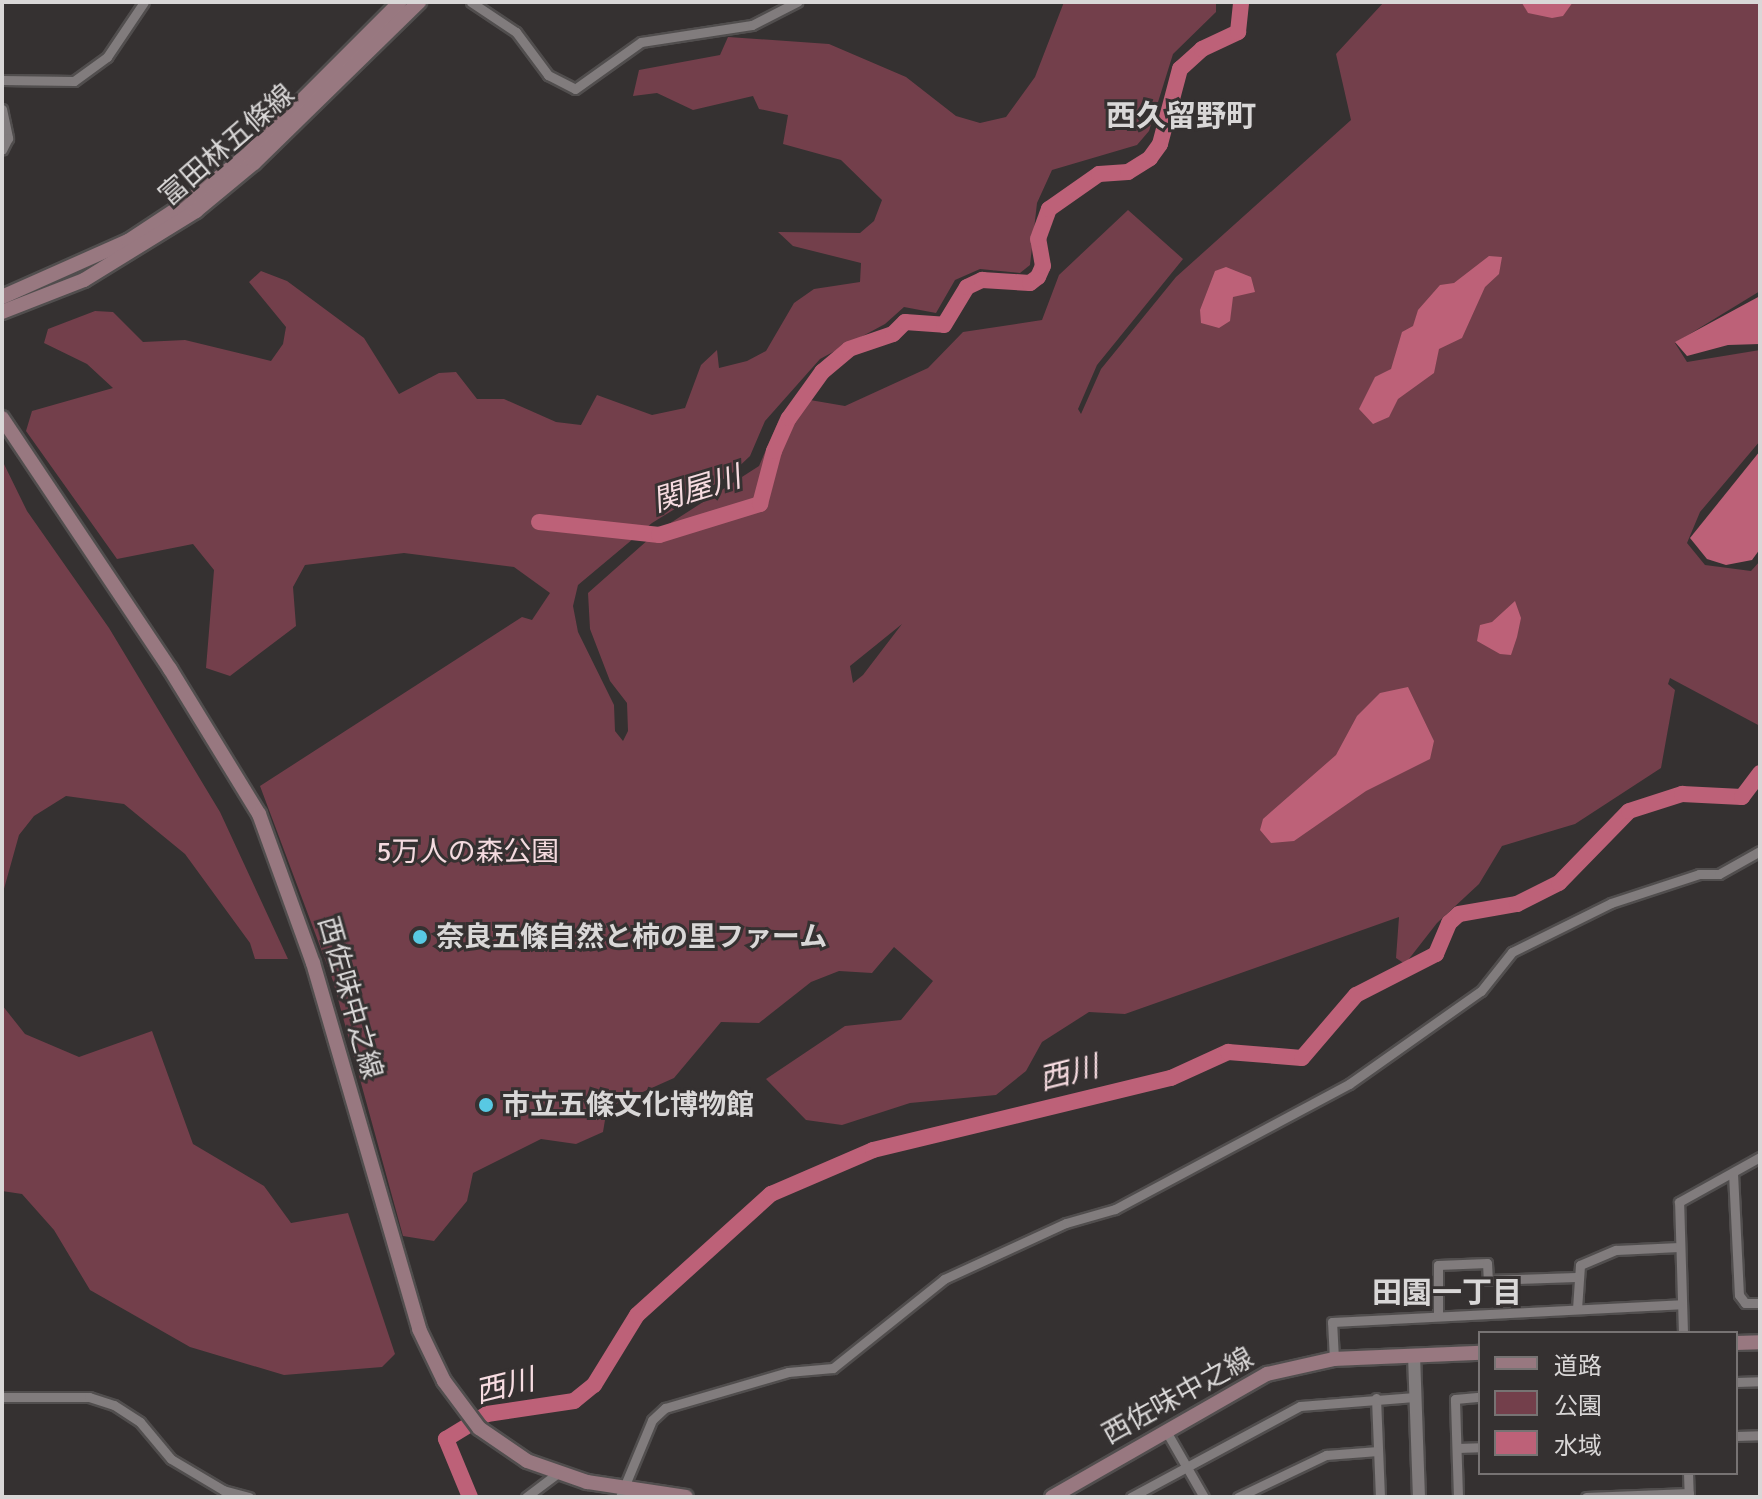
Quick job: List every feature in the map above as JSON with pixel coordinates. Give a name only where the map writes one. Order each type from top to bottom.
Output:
[{"type":"main road","name":"富田林五條線","points":[[2,297],[128,241],[189,201],[247,155],[400,2]]},
{"type":"main road","name":"富田林五條線","points":[[2,312],[84,280],[196,211],[254,163],[419,2]]},
{"type":"main road","name":"西佐味中之線","points":[[2,418],[233,766],[281,863],[419,1329],[460,1406],[479,1428],[556,1474],[620,1492],[686,1497]]},
{"type":"main road","points":[[1738,1343],[1760,1342]]},
{"type":"main road","name":"西佐味中之線","points":[[1052,1497],[1267,1374],[1334,1359],[1478,1353]]},
{"type":"street","points":[[2,80],[74,81],[107,57],[144,2]]},
{"type":"street","points":[[471,2],[516,32],[548,75],[575,89],[641,42],[752,25],[797,2]]},
{"type":"street","points":[[2,109],[8,138],[2,150]]},
{"type":"street","points":[[620,1492],[652,1420],[665,1408],[788,1372],[833,1368],[944,1279],[1066,1223],[1115,1209],[1349,1084],[1481,991],[1512,952],[1611,903],[1699,874],[1719,874],[1760,851]]},
{"type":"street","points":[[1683,1331],[1679,1202],[1760,1157]]},
{"type":"street","points":[[1733,1173],[1739,1295],[1745,1303],[1760,1303]]},
{"type":"street","points":[[1577,1309],[1576,1277],[1580,1265],[1616,1250],[1679,1247]]},
{"type":"street","points":[[1438,1314],[1438,1265],[1487,1263],[1488,1280],[1576,1277]]},
{"type":"street","points":[[1334,1359],[1332,1322],[1438,1314],[1682,1304]]},
{"type":"street","points":[[1414,1355],[1419,1497]]},
{"type":"street","points":[[1738,1382],[1760,1381]]},
{"type":"street","points":[[2,1397],[89,1397],[114,1405],[140,1422],[171,1459],[223,1490],[249,1497]]},
{"type":"street","points":[[1131,1497],[1300,1406],[1415,1397]]},
{"type":"street","points":[[1458,1497],[1455,1399],[1478,1397]]},
{"type":"street","points":[[1376,1398],[1380,1497]]},
{"type":"street","points":[[1166,1431],[1204,1497]]},
{"type":"street","points":[[1738,1436],[1760,1435]]},
{"type":"street","points":[[1457,1448],[1478,1447]]},
{"type":"street","points":[[1238,1497],[1326,1455],[1378,1451]]},
{"type":"street","points":[[526,1497],[556,1474]]},
{"type":"street","points":[[1586,1497],[1689,1495],[1688,1475]]},
{"type":"green space","name":"5万人の森公園","points":[[1064,2],[1216,2],[1216,12],[1173,54],[1149,131],[1137,145],[1052,170],[1037,203],[1030,265],[1020,273],[980,269],[955,280],[936,313],[904,307],[885,324],[820,359],[765,421],[750,456],[730,475],[652,523],[578,585],[573,606],[578,632],[614,705],[615,731],[623,741],[628,731],[627,703],[610,681],[590,629],[588,593],[658,531],[759,466],[779,420],[810,400],[845,406],[928,368],[963,332],[1042,320],[1059,275],[1128,210],[1183,259],[1097,365],[1078,409],[1081,414],[1101,369],[1176,277],[1351,120],[1336,54],[1384,2],[1760,2],[1760,291],[1675,343],[1687,362],[1760,350],[1760,441],[1700,512],[1687,543],[1705,565],[1751,571],[1760,561],[1760,726],[1670,678],[1668,684],[1675,690],[1661,768],[1575,824],[1502,846],[1479,884],[1437,923],[1405,964],[1396,958],[1399,917],[1125,1014],[1089,1012],[1042,1042],[1026,1071],[996,1095],[910,1103],[842,1125],[806,1120],[766,1079],[845,1026],[901,1020],[933,981],[894,947],[872,973],[839,971],[811,982],[759,1023],[721,1022],[674,1078],[607,1108],[603,1132],[576,1144],[541,1139],[473,1173],[467,1201],[434,1241],[403,1236],[333,981],[260,786],[522,617],[532,620],[550,593],[514,567],[404,553],[305,565],[293,587],[296,626],[230,676],[206,668],[214,570],[193,544],[117,559],[26,431],[32,411],[113,388],[87,364],[44,343],[48,329],[95,311],[113,312],[143,342],[185,340],[271,361],[283,344],[286,327],[249,282],[261,271],[287,281],[364,338],[399,394],[439,373],[456,372],[477,399],[504,399],[556,422],[581,425],[597,395],[652,415],[685,408],[701,365],[717,350],[719,368],[747,361],[766,351],[794,303],[814,289],[860,282],[861,263],[793,246],[778,232],[860,233],[874,221],[882,200],[841,160],[783,144],[788,115],[759,109],[753,96],[693,110],[657,93],[633,96],[639,70],[720,55],[728,37],[829,44],[906,77],[956,116],[980,123],[1006,117],[1035,77]],"holes":[[[902,624],[863,675],[853,683],[850,666]]]},
{"type":"green space","points":[[2,460],[27,511],[109,628],[220,812],[288,959],[255,959],[250,943],[185,854],[124,804],[66,796],[34,816],[19,835],[2,896]]},
{"type":"green space","points":[[2,1005],[25,1034],[79,1057],[152,1031],[193,1144],[264,1186],[291,1223],[348,1213],[395,1354],[382,1367],[284,1375],[190,1347],[90,1290],[54,1230],[22,1194],[2,1191]]},
{"type":"water","points":[[1573,2],[1563,16],[1552,18],[1528,13],[1522,3]]},
{"type":"water","points":[[1489,256],[1502,257],[1499,274],[1485,287],[1462,338],[1439,349],[1434,373],[1398,399],[1389,417],[1373,424],[1359,409],[1375,377],[1391,369],[1402,332],[1413,326],[1418,310],[1440,285],[1454,283]]},
{"type":"water","points":[[1226,267],[1251,277],[1255,292],[1233,297],[1230,321],[1219,328],[1201,323],[1200,310],[1215,271]]},
{"type":"water","points":[[1760,296],[1760,344],[1728,345],[1687,356],[1675,342]]},
{"type":"water","points":[[1760,451],[1760,549],[1752,560],[1726,565],[1707,559],[1690,538]]},
{"type":"water","points":[[1515,601],[1521,618],[1511,655],[1500,654],[1477,641],[1480,625],[1492,622]]},
{"type":"water","points":[[1408,687],[1434,741],[1430,759],[1366,791],[1294,841],[1271,843],[1260,830],[1263,819],[1336,755],[1357,716],[1380,693]]},
{"type":"waterway","name":"関屋川","points":[[539,522],[659,535],[760,504],[774,451],[789,418],[822,372],[849,349],[893,334],[905,322],[944,325],[967,287],[982,280],[1030,283],[1038,277],[1043,266],[1038,239],[1049,209],[1099,174],[1128,172],[1150,158],[1160,144],[1180,69],[1202,49],[1238,32],[1241,2]]},
{"type":"waterway","name":"西川","points":[[470,1497],[446,1439],[487,1414],[574,1401],[594,1385],[637,1315],[771,1194],[873,1150],[1171,1078],[1228,1052],[1302,1058],[1356,995],[1436,954],[1449,923],[1459,914],[1517,904],[1559,883],[1629,811],[1682,794],[1742,797],[1760,773]]},
{"type":"place","name":"奈良五條自然と柿の里ファーム","points":[[420,937]]},
{"type":"place","name":"市立五條文化博物館","points":[[486,1105]]},
{"type":"district","name":"西久留野町","points":[[1181,117]]},
{"type":"district","name":"田園一丁目","points":[[1447,1294]]}]
